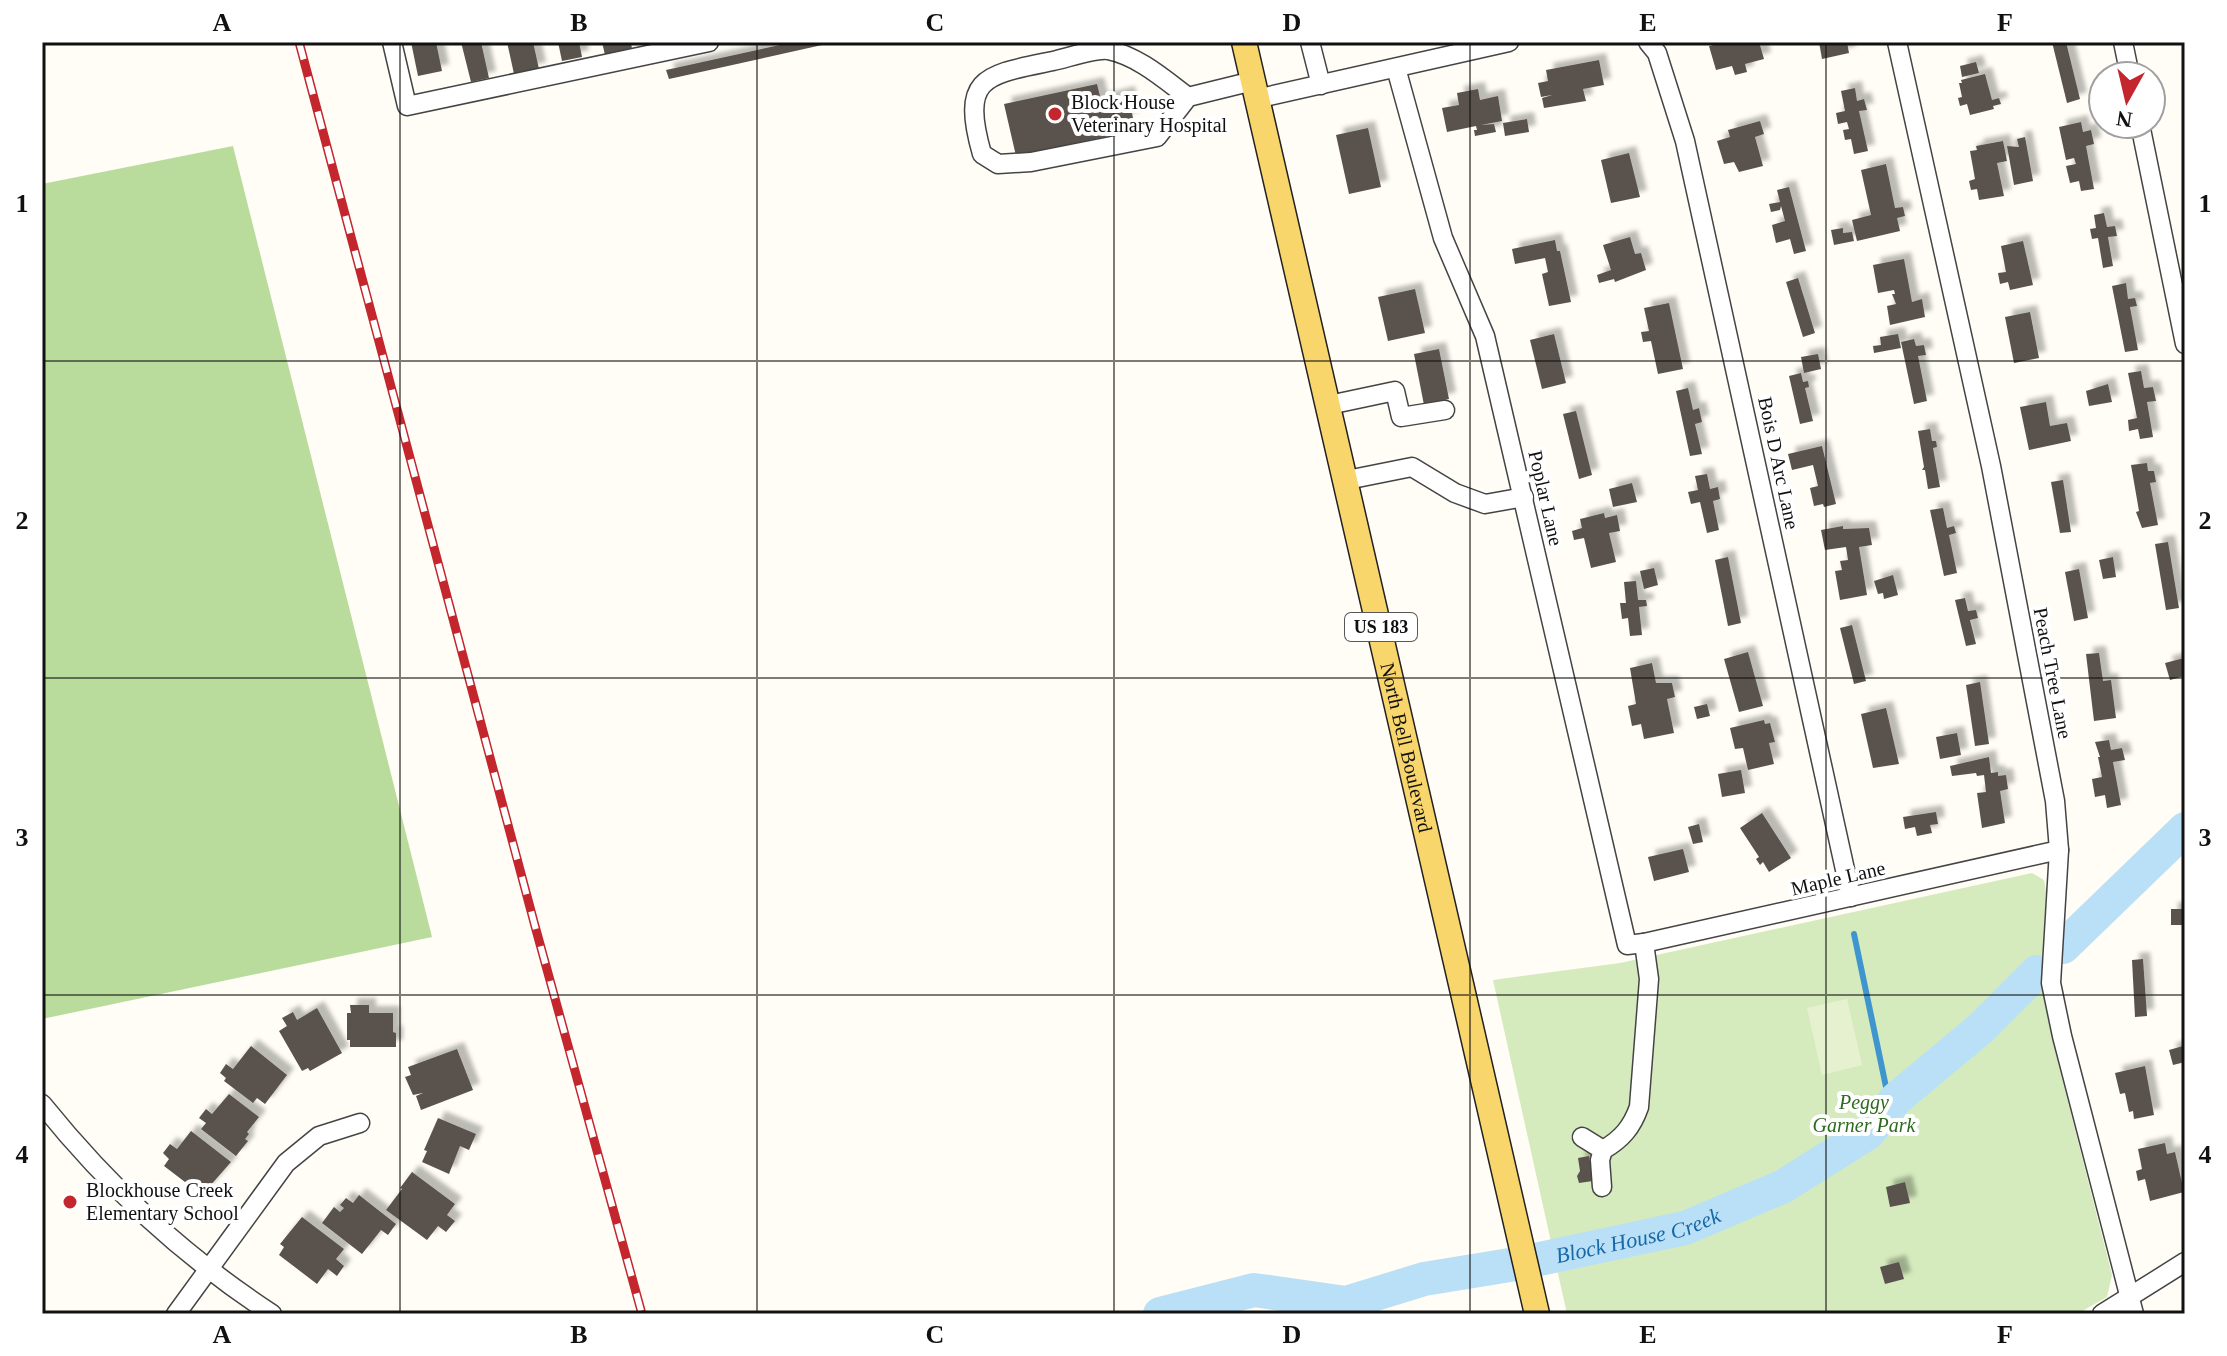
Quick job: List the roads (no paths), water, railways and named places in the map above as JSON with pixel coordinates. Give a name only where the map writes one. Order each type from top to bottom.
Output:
[{"type":"main road","name":"North Bell Boulevard","points":[[1244,42],[1537,1314]]},
{"type":"street","points":[[392,42],[407,106],[709,42]]},
{"type":"street","points":[[1310,42],[1321,85]]},
{"type":"street","points":[[1188,97],[1157,137],[1031,162],[998,164],[982,154],[972,120],[975,96],[987,79],[1013,69],[1106,49],[1149,67],[1188,97],[1321,85],[1509,42]]},
{"type":"street","name":"Bois D Arc Lane","points":[[1648,42],[1657,53],[1685,141],[1851,897]]},
{"type":"street","name":"Peach Tree Lane","points":[[1897,42],[1991,466],[2055,801],[2059,850],[2051,983],[2132,1305]]},
{"type":"street","name":"Poplar Lane","points":[[1396,68],[1443,238],[1485,336],[1636,944],[1649,979],[1639,1107],[1633,1125],[1620,1139],[1603,1150]]},
{"type":"street","points":[[2143,140],[2185,344]]},
{"type":"street","points":[[1329,405],[1395,391],[1401,417],[1445,410]]},
{"type":"street","points":[[1347,480],[1412,467],[1455,493],[1485,504],[1524,497]]},
{"type":"street","name":"Maple Lane","points":[[1636,944],[2059,850]]},
{"type":"street","points":[[42,1104],[80,1151],[145,1218],[207,1269],[272,1314]]},
{"type":"street","points":[[176,1314],[296,1153],[319,1136],[360,1123]]},
{"type":"street","points":[[1582,1137],[1603,1150],[1600,1160],[1602,1187]]},
{"type":"street","points":[[2102,1314],[2132,1305],[2185,1262]]},
{"type":"waterway","name":"Block House Creek","points":[[2063,947],[2185,829]]},
{"type":"waterway","points":[[1854,934],[1890,1106]]},
{"type":"waterway","name":"Block House Creek","points":[[1160,1314],[1254,1290],[1346,1303],[1424,1279],[1516,1264],[1685,1228],[1782,1187],[1868,1133],[1896,1099],[1980,1029],[2037,972]]},
{"type":"railway","points":[[299,42],[642,1314]]},
{"type":"place","name":"Block House Veterinary Hospital","points":[[1055,114]]},
{"type":"place","name":"Blockhouse Creek Elementary School","points":[[70,1202]]},
{"type":"park label","name":"Peggy Garner Park","points":[[1864,1114]]}]
